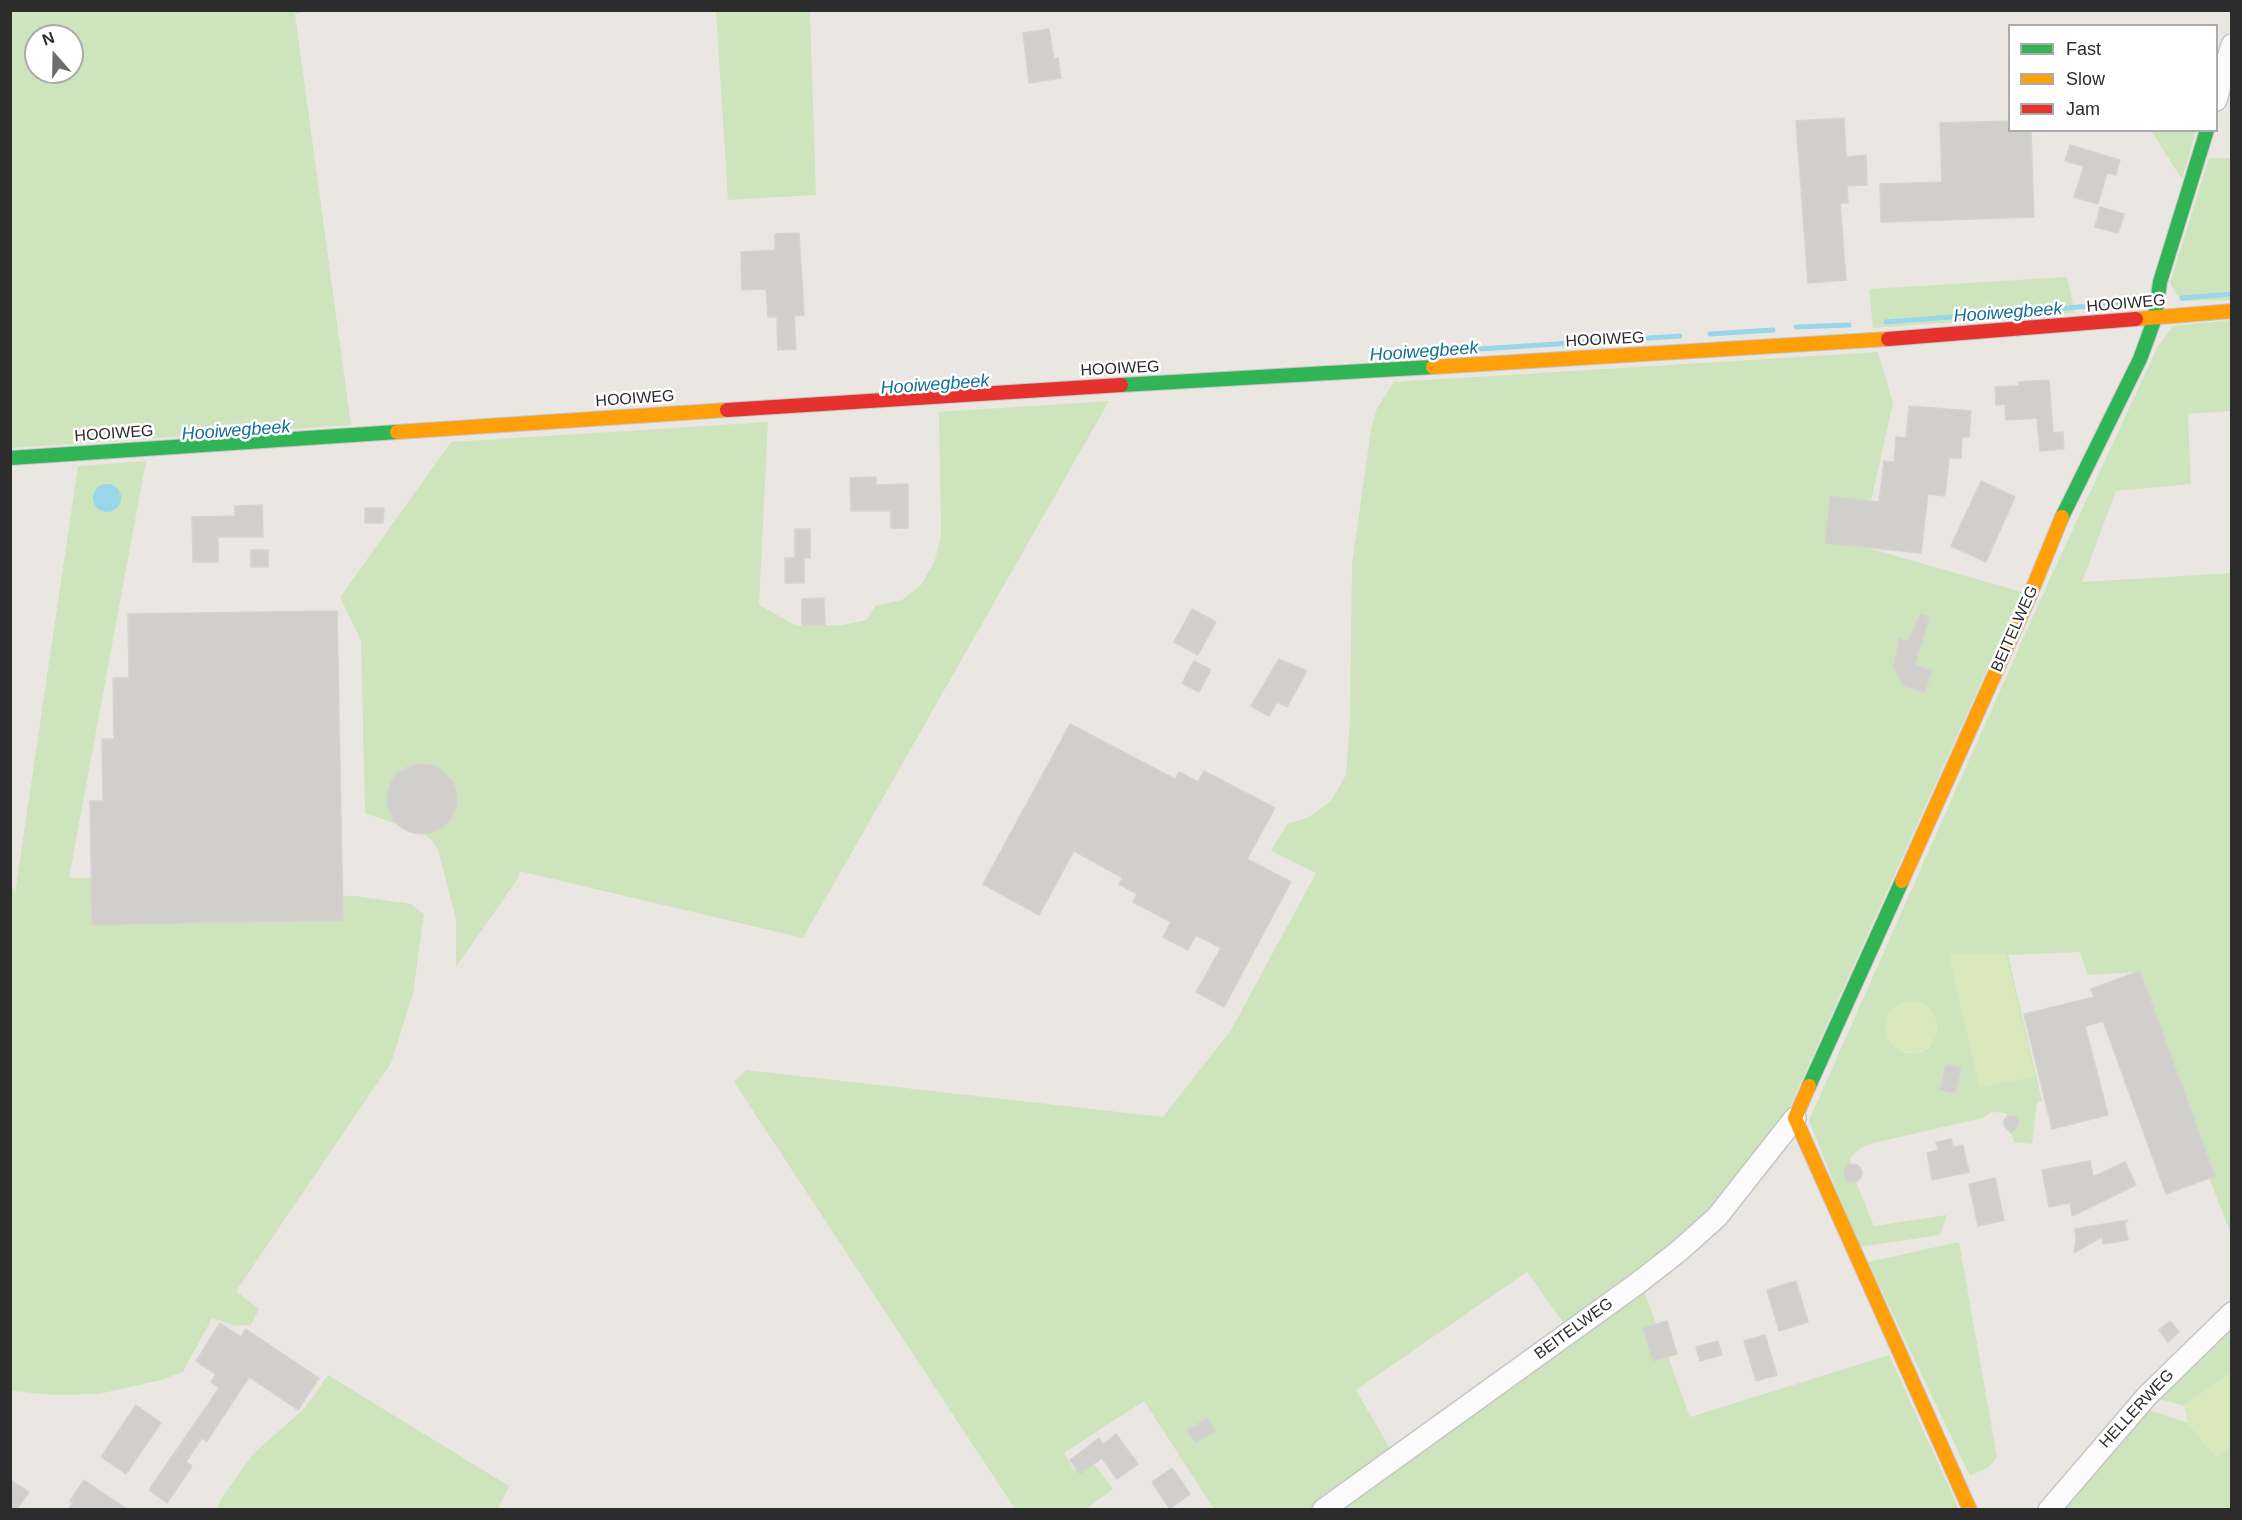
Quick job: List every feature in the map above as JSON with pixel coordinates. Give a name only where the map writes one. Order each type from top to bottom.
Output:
[{"type":"street","points":[[2218,96],[2232,45]]},
{"type":"street","name":"BEITELWEG","points":[[1323,1509],[1638,1283],[1679,1251],[1717,1216],[1796,1118],[2028,600],[2056,528],[2140,359],[2155,318],[2160,282],[2206,132]]},
{"type":"street","name":"HOOIWEG","points":[[10,458],[824,403],[1853,342],[2232,311]]},
{"type":"street","points":[[1796,1118],[1970,1509]]},
{"type":"street","name":"HELLERWEG","points":[[2049,1509],[2147,1396],[2232,1313]]},
{"type":"green space","points":[[11,11],[310,11],[295,14],[351,425],[11,448]]},
{"type":"green space","points":[[716,11],[810,11],[816,195],[728,200]]},
{"type":"green space","points":[[2152,132],[2196,132],[2182,179]]},
{"type":"green space","points":[[2209,158],[2231,158],[2231,300],[2181,301],[2170,283]]},
{"type":"green space","points":[[2067,277],[2075,313],[1873,328],[1869,289]]},
{"type":"green space","points":[[2231,320],[2231,411],[2188,414],[2191,484],[2116,491],[2082,582],[2231,573],[2231,1234],[2209,1178],[2215,1176],[2140,972],[2088,975],[2080,952],[2008,955],[2042,1101],[2037,1102],[2032,1144],[2014,1142],[2006,1113],[1992,1112],[1983,1118],[1869,1144],[1859,1149],[1850,1158],[1852,1172],[1874,1226],[1947,1215],[1940,1235],[1859,1247],[1809,1120],[2047,585],[2158,346],[2173,326]],"holes":[[[1949,954],[2006,954],[1980,1087]],[[1934,1015],[1937,1032],[1928,1048],[1921,1052],[1905,1053],[1891,1044],[1887,1037],[1886,1021]]]},
{"type":"green space","points":[[1878,352],[1893,403],[1861,546],[2022,592],[1788,1111],[1696,1228],[1566,1326],[1527,1272],[1356,1390],[1392,1452],[1312,1509],[1214,1509],[1144,1401],[1064,1453],[1074,1470],[1091,1460],[1113,1489],[1086,1509],[1015,1509],[734,1082],[746,1070],[1163,1117],[1231,1030],[1316,873],[1271,851],[1287,824],[1309,817],[1331,801],[1346,775],[1350,718],[1352,564],[1371,429],[1377,408],[1394,382]]},
{"type":"green space","points":[[1109,401],[803,938],[519,871],[519,877],[456,967],[456,919],[438,850],[431,839],[420,832],[365,813],[361,640],[340,597],[451,442],[768,422],[759,605],[797,626],[842,625],[867,620],[875,606],[902,600],[921,585],[935,560],[941,536],[939,412]]},
{"type":"green space","points":[[146,461],[69,878],[162,878],[160,891],[355,896],[411,904],[424,914],[413,994],[391,1063],[236,1291],[259,1309],[251,1325],[236,1326],[212,1318],[183,1372],[161,1380],[99,1394],[55,1395],[13,1391],[11,1389],[10,884],[15,893],[78,466]]},
{"type":"green space","points":[[1949,954],[2006,954],[2035,1077],[1980,1087]]},
{"type":"green space","points":[[1906,1001],[1916,1001],[1930,1008],[1937,1027],[1930,1046],[1916,1053],[1906,1053],[1896,1049],[1889,1042],[1885,1032],[1885,1022],[1889,1012],[1896,1005]]},
{"type":"green space","points":[[1959,1242],[1997,1457],[1989,1467],[1970,1476],[1868,1262]]},
{"type":"green space","points":[[1643,1288],[1690,1417],[1889,1355],[1959,1509],[1344,1510],[1341,1503]]},
{"type":"green space","points":[[2231,1327],[2231,1373],[2184,1406],[2160,1399]]},
{"type":"green space","points":[[2231,1373],[2231,1446],[2216,1457],[2188,1423],[2184,1406]]},
{"type":"green space","points":[[328,1375],[509,1486],[498,1509],[217,1509],[221,1499],[253,1454],[305,1408]]},
{"type":"green space","points":[[2149,1410],[2188,1423],[2216,1457],[2231,1446],[2231,1509],[2060,1510]]},
{"type":"water","points":[[107,484],[117,488],[121,498],[117,508],[107,512],[97,508],[93,498],[97,488]]},
{"type":"building","points":[[1049,29],[1054,59],[1058,58],[1061,78],[1029,83],[1023,33]]},
{"type":"building","points":[[1844,118],[1846,157],[1866,155],[1867,185],[1847,186],[1848,203],[1840,203],[1846,280],[1808,283],[1796,121]]},
{"type":"building","points":[[2008,121],[2008,132],[2031,132],[2034,217],[1881,222],[1880,184],[1942,182],[1940,123]]},
{"type":"building","points":[[2070,145],[2120,160],[2116,175],[2107,173],[2098,204],[2074,197],[2084,166],[2065,161]]},
{"type":"building","points":[[2100,207],[2124,214],[2118,233],[2095,227]]},
{"type":"building","points":[[799,233],[804,315],[794,316],[796,349],[778,350],[777,317],[768,317],[766,289],[742,290],[741,252],[775,250],[775,234]]},
{"type":"building","points":[[2049,380],[2053,433],[2063,432],[2064,449],[2040,451],[2037,418],[2006,420],[2005,404],[1996,405],[1995,387],[2019,386],[2019,382]]},
{"type":"building","points":[[1909,406],[1971,411],[1969,437],[1962,437],[1961,458],[1949,458],[1945,496],[1928,494],[1921,553],[1825,543],[1830,496],[1879,502],[1884,461],[1894,462],[1896,437],[1906,438]]},
{"type":"building","points":[[876,477],[876,485],[908,484],[908,528],[891,528],[891,511],[851,511],[850,478]]},
{"type":"building","points":[[1981,481],[2015,497],[1986,562],[1951,546]]},
{"type":"building","points":[[262,505],[263,537],[218,537],[218,562],[193,562],[192,517],[235,516],[235,506]]},
{"type":"building","points":[[365,508],[384,508],[383,523],[365,523]]},
{"type":"building","points":[[795,529],[810,529],[810,558],[804,558],[804,583],[785,583],[785,558],[795,558]]},
{"type":"building","points":[[251,550],[268,550],[268,567],[251,567]]},
{"type":"building","points":[[824,598],[825,625],[802,625],[802,599]]},
{"type":"building","points":[[1192,609],[1216,622],[1198,655],[1174,642]]},
{"type":"building","points":[[337,611],[343,920],[92,925],[90,801],[103,801],[102,739],[114,739],[113,678],[129,678],[128,614]]},
{"type":"building","points":[[1920,614],[1929,617],[1915,665],[1932,670],[1925,692],[1904,686],[1894,667],[1899,638],[1908,641]]},
{"type":"building","points":[[1279,659],[1307,671],[1287,707],[1277,702],[1269,716],[1251,706]]},
{"type":"building","points":[[1194,661],[1211,670],[1199,692],[1182,683]]},
{"type":"building","points":[[1070,724],[1175,779],[1179,772],[1198,782],[1204,771],[1275,808],[1247,859],[1291,882],[1224,1007],[1196,992],[1221,948],[1196,935],[1188,950],[1163,937],[1171,922],[1133,902],[1137,894],[1119,884],[1123,878],[1074,851],[1039,915],[983,884]]},
{"type":"building","points":[[422,764],[435,767],[447,774],[454,786],[457,799],[454,812],[447,824],[435,831],[422,834],[409,831],[397,824],[390,812],[387,799],[390,786],[397,774],[409,767]]},
{"type":"building","points":[[2140,971],[2215,1176],[2166,1194],[2103,1021],[2085,1026],[2108,1115],[2052,1129],[2024,1014],[2094,997],[2091,989]]},
{"type":"building","points":[[1946,1065],[1961,1068],[1955,1093],[1940,1090]]},
{"type":"building","points":[[2008,1116],[2015,1116],[2019,1120],[2018,1126],[2011,1133],[2004,1126],[2004,1120]]},
{"type":"building","points":[[1951,1139],[1953,1147],[1963,1145],[1969,1172],[1932,1180],[1927,1153],[1938,1150],[1936,1142]]},
{"type":"building","points":[[2090,1161],[2093,1177],[2125,1162],[2136,1185],[2072,1216],[2070,1203],[2049,1207],[2042,1170]]},
{"type":"building","points":[[1853,1164],[1859,1167],[1862,1173],[1859,1179],[1853,1182],[1847,1179],[1844,1173],[1847,1167]]},
{"type":"building","points":[[1995,1178],[2004,1220],[1978,1226],[1969,1184]]},
{"type":"building","points":[[2128,1220],[2125,1224],[2128,1240],[2103,1244],[2102,1237],[2074,1253],[2075,1229]]},
{"type":"building","points":[[1796,1281],[1808,1322],[1779,1331],[1767,1290]]},
{"type":"building","points":[[1667,1321],[1677,1354],[1653,1361],[1643,1328]]},
{"type":"building","points":[[2170,1321],[2179,1332],[2168,1342],[2159,1330]]},
{"type":"building","points":[[220,1323],[241,1337],[246,1329],[319,1378],[298,1410],[249,1377],[207,1441],[202,1438],[186,1462],[192,1466],[167,1503],[149,1490],[219,1388],[211,1382],[216,1374],[196,1361]]},
{"type":"building","points":[[1765,1335],[1777,1375],[1756,1381],[1744,1341]]},
{"type":"building","points":[[1718,1341],[1722,1355],[1700,1361],[1696,1347]]},
{"type":"building","points":[[136,1405],[161,1423],[126,1474],[101,1457]]},
{"type":"building","points":[[1207,1418],[1215,1431],[1196,1443],[1187,1431]]},
{"type":"building","points":[[1116,1434],[1138,1464],[1117,1479],[1102,1458],[1080,1474],[1070,1460],[1099,1438],[1103,1444]]},
{"type":"building","points":[[1172,1468],[1190,1494],[1170,1509],[1152,1482]]},
{"type":"building","points":[[10,1480],[29,1492],[17,1509],[10,1509]]},
{"type":"building","points":[[84,1480],[127,1509],[68,1509],[73,1502],[70,1501]]},
{"type":"waterway","name":"Hooiwegbeek","points":[[2182,298],[2232,294]]},
{"type":"waterway","name":"Hooiwegbeek","points":[[1886,322],[2130,303]]},
{"type":"waterway","name":"Hooiwegbeek","points":[[1796,327],[1849,325]]},
{"type":"waterway","name":"Hooiwegbeek","points":[[1710,334],[1773,330]]},
{"type":"waterway","name":"Hooiwegbeek","points":[[1433,352],[1680,336]]},
{"type":"traffic: fast","points":[[2062,517],[2140,359],[2155,318],[2160,282],[2206,132]]},
{"type":"traffic: fast","points":[[1121,385],[1433,367]]},
{"type":"traffic: fast","points":[[10,458],[397,432]]},
{"type":"traffic: fast","points":[[1809,1086],[1902,881]]},
{"type":"traffic: slow","points":[[2136,319],[2232,311]]},
{"type":"traffic: slow","points":[[1433,367],[1888,339]]},
{"type":"traffic: slow","points":[[397,432],[727,410]]},
{"type":"traffic: slow","points":[[1902,881],[2028,600],[2062,517]]},
{"type":"traffic: slow","points":[[1809,1086],[1795,1118],[1970,1510]]},
{"type":"traffic: jam","points":[[1888,339],[2136,319]]},
{"type":"traffic: jam","points":[[727,410],[1121,385]]}]
